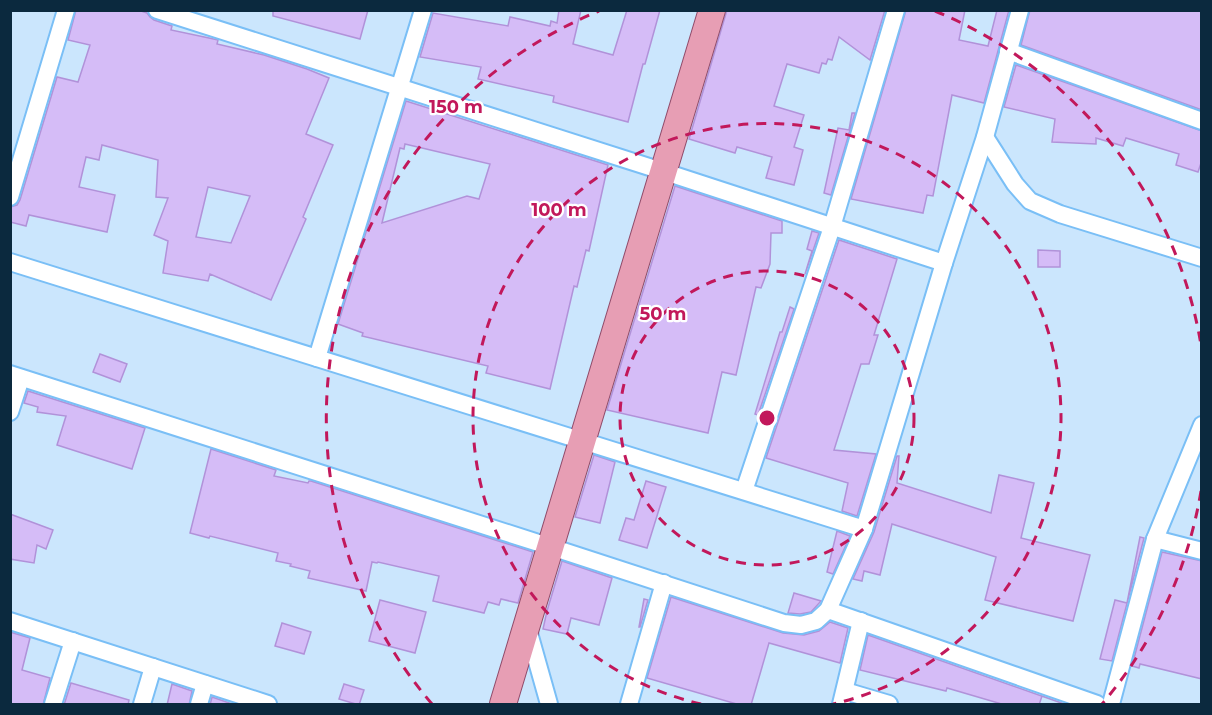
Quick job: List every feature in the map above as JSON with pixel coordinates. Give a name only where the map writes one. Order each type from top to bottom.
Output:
[{"type":"main road","points":[[503,705],[712,10]]},
{"type":"street","points":[[10,197],[66,10]]},
{"type":"street","points":[[157,10],[944,263]]},
{"type":"street","points":[[317,358],[423,10]]},
{"type":"street","points":[[744,491],[832,227],[896,10]]},
{"type":"street","points":[[10,412],[16,376],[784,623],[801,625],[816,621],[828,610],[864,529],[944,263],[985,137],[1020,10]]},
{"type":"street","points":[[1008,51],[1202,122]]},
{"type":"street","points":[[985,137],[1015,184],[1030,201],[1060,214],[1202,258]]},
{"type":"street","points":[[10,262],[864,529]]},
{"type":"street","points":[[1111,705],[1155,539],[1202,425]]},
{"type":"street","points":[[1155,539],[1202,551]]},
{"type":"street","points":[[629,705],[664,583]]},
{"type":"street","points":[[828,610],[1097,705]]},
{"type":"street","points":[[10,621],[268,705]]},
{"type":"street","points":[[861,621],[843,698],[889,705]]},
{"type":"street","points":[[527,625],[549,705]]},
{"type":"street","points":[[53,705],[73,641]]},
{"type":"street","points":[[142,705],[153,667]]},
{"type":"street","points":[[199,705],[205,684]]},
{"type":"building","points":[[76,10],[138,10],[147,13],[154,20],[172,26],[171,30],[218,40],[217,44],[264,55],[329,78],[306,134],[333,145],[303,217],[306,219],[271,300],[210,274],[208,281],[163,273],[168,241],[154,235],[168,198],[156,197],[158,160],[102,145],[99,160],[86,157],[79,187],[115,195],[107,232],[29,215],[26,226],[10,222],[10,207],[17,205],[20,200],[57,77],[78,82],[90,45],[68,40]],"holes":[[[208,187],[250,196],[231,243],[196,237]]]},
{"type":"building","points":[[273,10],[368,10],[360,39],[273,16]]},
{"type":"building","points":[[559,10],[581,10],[573,44],[613,55],[627,10],[660,10],[628,122],[553,102],[554,96],[478,79],[481,67],[420,57],[433,13],[508,26],[510,17],[550,26],[551,21],[557,23]]},
{"type":"building","points":[[727,10],[885,10],[870,60],[839,37],[832,60],[828,59],[826,64],[822,63],[819,73],[787,64],[774,106],[804,115],[794,147],[803,150],[794,185],[766,178],[772,157],[737,147],[735,153],[689,139]]},
{"type":"building","points":[[906,10],[965,10],[959,40],[988,46],[997,10],[1009,10],[984,103],[952,95],[933,196],[927,195],[923,213],[851,199]]},
{"type":"building","points":[[1030,10],[1202,10],[1202,110],[1021,45]]},
{"type":"building","points":[[1016,65],[1202,131],[1202,160],[1198,172],[1176,165],[1179,154],[1126,138],[1123,146],[1096,138],[1096,144],[1052,142],[1055,119],[1004,107]]},
{"type":"building","points":[[406,101],[608,165],[589,251],[586,250],[577,287],[574,286],[550,389],[486,373],[488,366],[362,336],[363,333],[338,324]],"holes":[[[405,144],[490,164],[479,199],[467,196],[382,223],[400,148],[404,149]]]},
{"type":"building","points":[[852,113],[855,113],[831,195],[824,193],[838,128],[849,130]]},
{"type":"building","points":[[675,186],[782,221],[782,233],[771,233],[770,264],[761,288],[756,287],[736,375],[722,372],[708,433],[607,410]]},
{"type":"building","points":[[812,231],[819,233],[805,274],[812,251],[807,249]]},
{"type":"building","points":[[839,240],[897,259],[874,335],[878,335],[869,364],[861,364],[834,450],[876,454],[857,516],[842,511],[848,483],[766,458]]},
{"type":"building","points":[[1038,250],[1060,251],[1060,267],[1038,267]]},
{"type":"building","points":[[790,307],[794,309],[758,415],[755,414]]},
{"type":"building","points":[[100,354],[127,364],[120,382],[93,372]]},
{"type":"building","points":[[28,391],[145,428],[132,469],[57,445],[66,416],[37,412],[38,407],[24,403]]},
{"type":"building","points":[[211,449],[276,470],[274,476],[308,483],[311,481],[533,552],[518,603],[501,599],[499,605],[488,602],[484,613],[433,601],[439,576],[378,562],[372,562],[366,591],[308,578],[310,571],[276,561],[278,553],[190,533]]},
{"type":"building","points":[[594,455],[615,462],[600,523],[575,517]]},
{"type":"building","points":[[897,456],[899,456],[897,483],[991,513],[999,475],[1034,483],[1021,538],[1090,555],[1073,621],[985,600],[996,557],[892,524],[880,575],[864,571],[862,581],[853,579],[874,532]]},
{"type":"building","points":[[646,481],[666,487],[647,548],[619,540],[626,518],[634,520]]},
{"type":"building","points":[[10,514],[53,530],[46,549],[37,545],[34,563],[10,559]]},
{"type":"building","points":[[837,531],[850,536],[833,574],[827,572]]},
{"type":"building","points":[[1140,537],[1144,538],[1112,661],[1100,659],[1115,600],[1127,603]]},
{"type":"building","points":[[1162,552],[1202,561],[1202,679],[1140,664],[1139,668],[1132,666]]},
{"type":"building","points":[[562,561],[612,578],[599,625],[571,618],[567,634],[543,629]]},
{"type":"building","points":[[794,593],[821,601],[811,612],[788,613]]},
{"type":"building","points":[[671,597],[783,633],[804,635],[819,631],[830,622],[848,628],[840,663],[769,643],[751,705],[740,705],[647,678]]},
{"type":"building","points":[[644,599],[648,600],[639,627]]},
{"type":"building","points":[[380,600],[426,612],[415,653],[369,641]]},
{"type":"building","points":[[282,623],[311,632],[304,654],[275,646]]},
{"type":"building","points":[[10,632],[30,638],[22,670],[50,678],[43,705],[10,705]]},
{"type":"building","points":[[868,635],[1042,696],[1039,705],[1005,705],[947,688],[946,691],[860,670]]},
{"type":"building","points":[[71,683],[129,700],[128,705],[64,705]]},
{"type":"building","points":[[172,684],[192,691],[189,705],[167,705]]},
{"type":"building","points":[[344,684],[364,690],[359,705],[339,699]]},
{"type":"building","points":[[212,697],[235,705],[210,705]]}]
